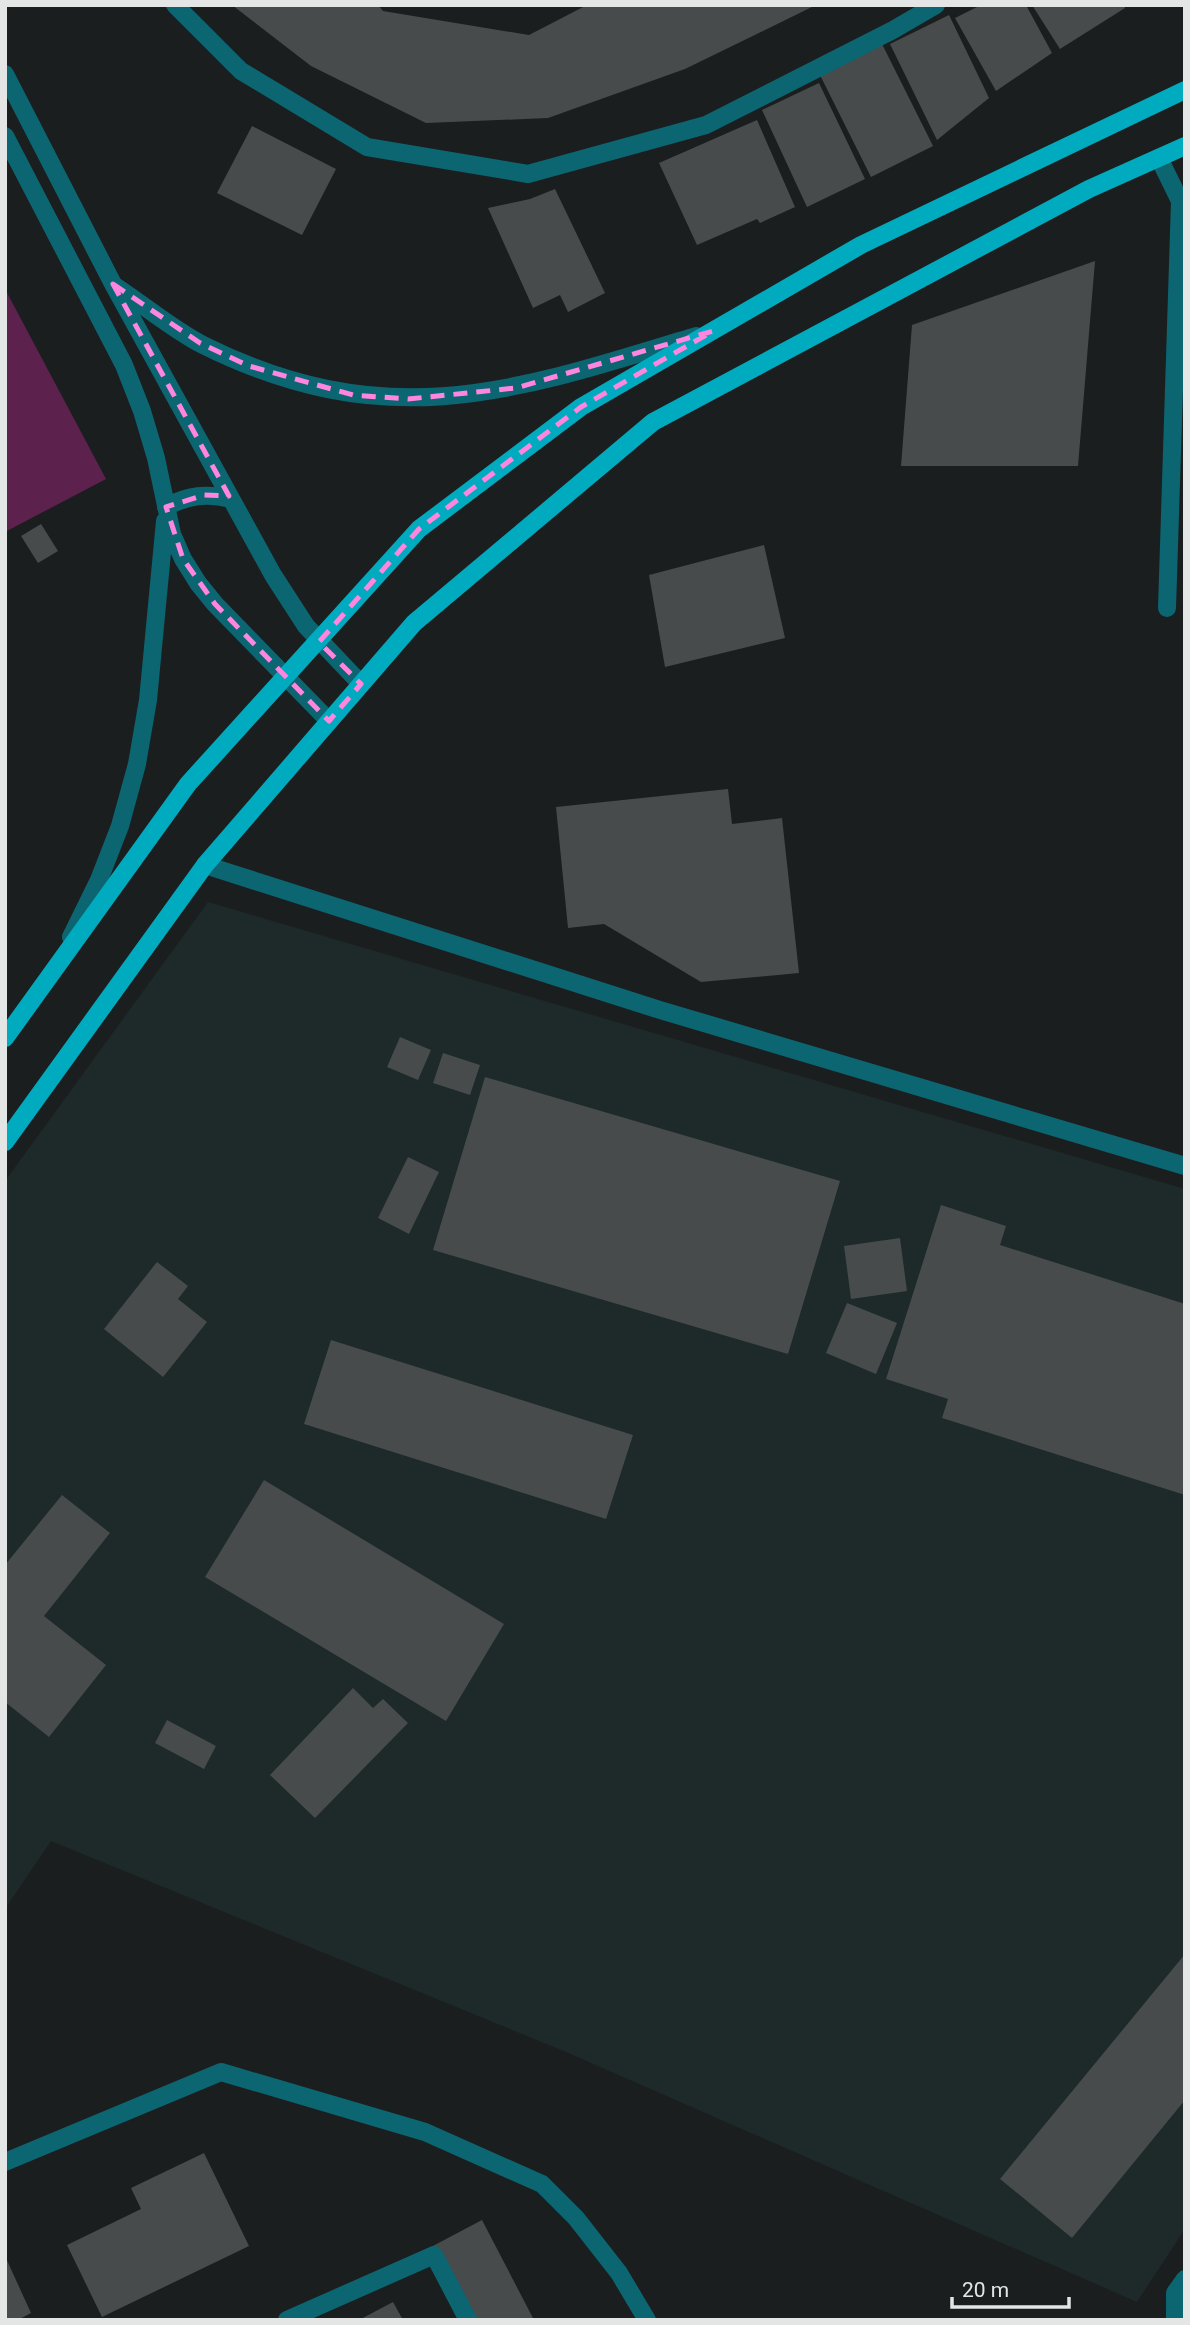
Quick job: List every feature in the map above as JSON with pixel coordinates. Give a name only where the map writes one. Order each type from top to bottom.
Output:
[{"type":"main road","points":[[1142,111],[1185,80]]},
{"type":"main road","points":[[5,1038],[188,784],[419,529],[581,407],[861,245],[1185,90]]},
{"type":"main road","points":[[5,1142],[205,865],[414,623],[653,422],[1089,189],[1185,146]]},
{"type":"street","points":[[175,5],[241,71],[368,147],[528,174],[706,125],[936,5]]},
{"type":"street","points":[[5,74],[113,284],[288,601],[319,642],[361,684]]},
{"type":"street","points":[[5,136],[124,365],[153,446],[173,534],[183,559],[215,604],[329,721]]},
{"type":"street","points":[[1159,158],[1182,201],[1167,608]]},
{"type":"street","points":[[113,284],[200,343],[249,366],[300,384],[353,395],[408,399],[462,396],[516,388],[569,375],[713,331]]},
{"type":"street","points":[[166,507],[191,496],[231,499]]},
{"type":"street","points":[[44,984],[74,933],[99,880],[120,825],[137,764],[148,700],[166,507]]},
{"type":"street","points":[[205,865],[660,1010],[1185,1166]]},
{"type":"street","points":[[5,2162],[221,2072],[425,2132],[542,2184],[576,2218],[619,2273],[647,2320]]},
{"type":"street","points":[[288,2320],[434,2255],[468,2320]]},
{"type":"street","points":[[1175,2320],[1175,2293],[1185,2279]]},
{"type":"highlighted area","points":[[113,284],[200,343],[249,366],[353,395],[408,399],[516,388],[713,331],[581,407],[419,529],[319,642],[361,684],[329,721],[215,604],[183,559],[166,507],[204,495],[229,496]]},
{"type":"shaded area","points":[[5,289],[106,479],[5,532]]},
{"type":"shaded area","points":[[208,902],[1185,1189],[1185,2229],[1137,2302],[566,2052],[51,1841],[5,1909],[5,1181]]},
{"type":"building","points":[[232,5],[378,5],[383,11],[529,35],[587,5],[816,5],[685,69],[548,118],[426,123],[311,66]]},
{"type":"building","points":[[981,5],[1026,5],[1052,53],[996,91],[955,18]]},
{"type":"building","points":[[1032,5],[1124,5],[1125,8],[1060,49]]},
{"type":"building","points":[[949,15],[989,98],[937,140],[890,44]]},
{"type":"building","points":[[882,44],[933,146],[871,177],[820,75]]},
{"type":"building","points":[[819,83],[865,179],[807,207],[762,110]]},
{"type":"building","points":[[757,120],[795,207],[760,223],[757,219],[697,245],[659,163]]},
{"type":"building","points":[[252,126],[336,169],[302,235],[217,193]]},
{"type":"building","points":[[555,189],[605,293],[568,312],[560,295],[533,308],[488,208],[530,199]]},
{"type":"building","points":[[1095,261],[1078,466],[901,466],[912,325]]},
{"type":"building","points":[[41,524],[58,551],[38,563],[21,536]]},
{"type":"building","points":[[764,545],[785,638],[665,667],[649,575]]},
{"type":"building","points":[[728,789],[732,824],[782,818],[799,973],[701,982],[604,924],[568,928],[556,807]]},
{"type":"building","points":[[400,1037],[431,1050],[418,1080],[387,1067]]},
{"type":"building","points":[[443,1053],[480,1065],[470,1095],[433,1083]]},
{"type":"building","points":[[485,1077],[840,1181],[788,1354],[433,1250]]},
{"type":"building","points":[[408,1157],[439,1172],[409,1234],[378,1218]]},
{"type":"building","points":[[941,1205],[1006,1226],[1000,1245],[1185,1304],[1185,1495],[942,1418],[948,1399],[886,1379]]},
{"type":"building","points":[[900,1238],[907,1291],[851,1299],[844,1246]]},
{"type":"building","points":[[157,1262],[188,1286],[178,1299],[207,1322],[163,1377],[104,1329]]},
{"type":"building","points":[[847,1303],[897,1323],[876,1374],[826,1353]]},
{"type":"building","points":[[331,1340],[633,1435],[606,1519],[304,1424]]},
{"type":"building","points":[[264,1480],[504,1624],[446,1721],[205,1577]]},
{"type":"building","points":[[62,1495],[110,1533],[44,1616],[106,1665],[49,1737],[5,1702],[5,1565]]},
{"type":"building","points":[[353,1688],[373,1708],[383,1699],[408,1723],[315,1818],[270,1775]]},
{"type":"building","points":[[167,1720],[216,1746],[204,1769],[155,1743]]},
{"type":"building","points":[[1185,1954],[1185,2100],[1072,2238],[1000,2179]]},
{"type":"building","points":[[204,2153],[249,2246],[102,2317],[67,2245],[141,2209],[131,2188]]},
{"type":"building","points":[[482,2220],[534,2320],[467,2320],[429,2248]]},
{"type":"building","points":[[5,2256],[31,2313],[18,2320],[5,2320]]},
{"type":"building","points":[[393,2302],[403,2320],[359,2320]]}]
